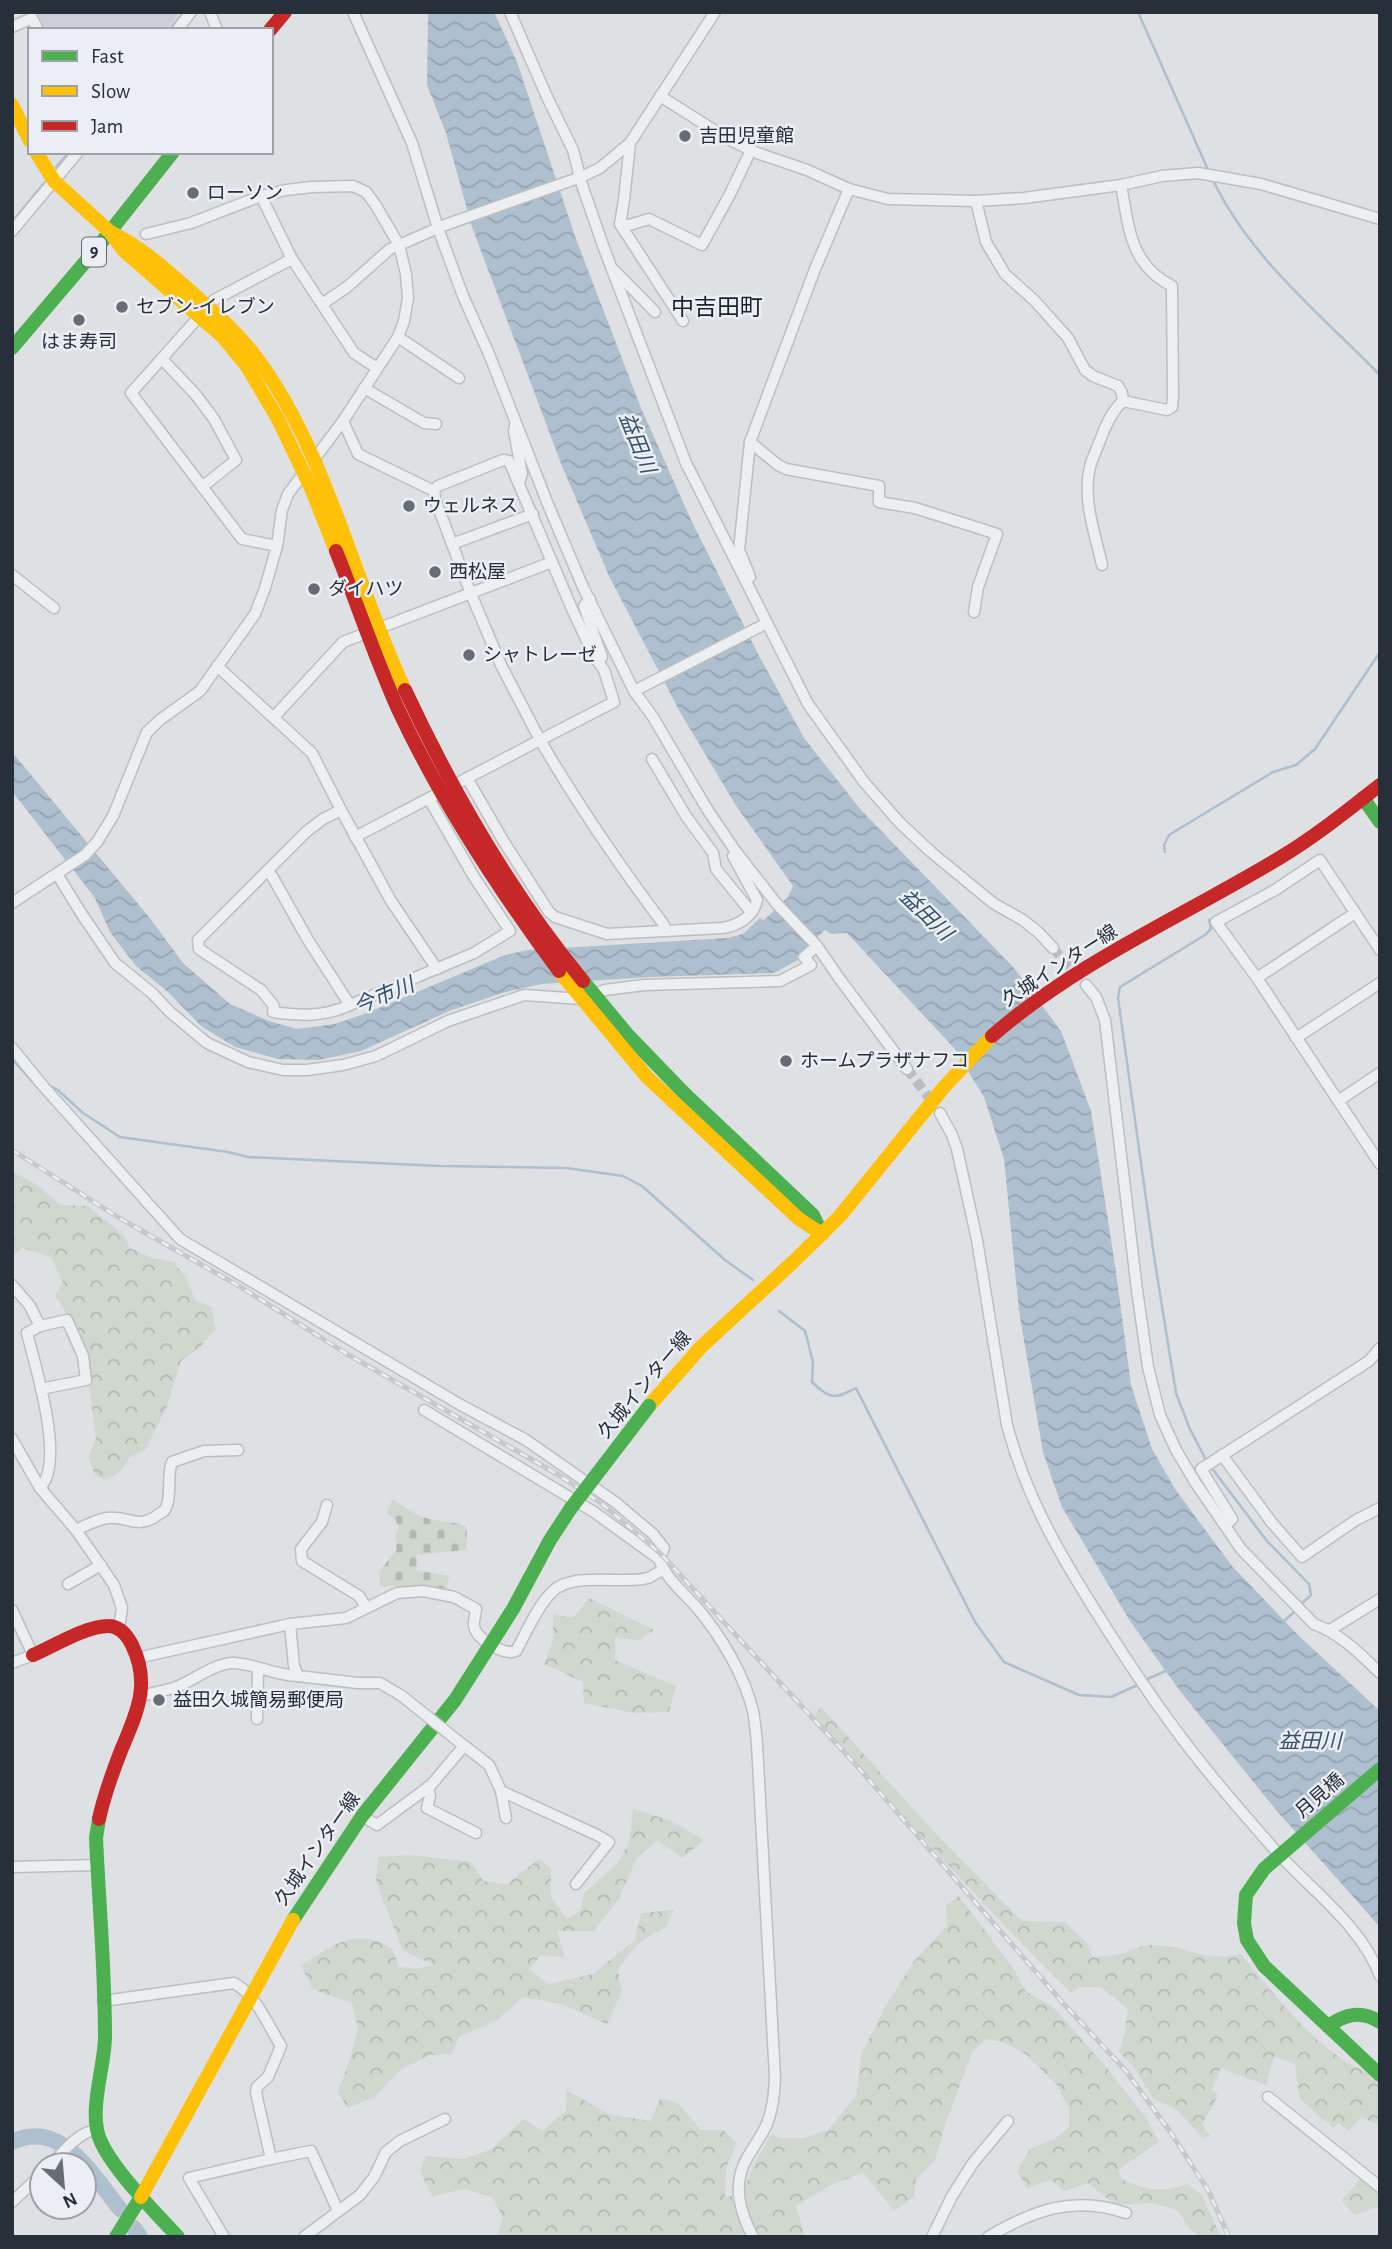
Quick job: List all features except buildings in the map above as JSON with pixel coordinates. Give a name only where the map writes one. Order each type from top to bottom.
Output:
[{"type":"main road","points":[[272,28],[285,12]]},
{"type":"main road","points":[[12,105],[28,137]]},
{"type":"main road","points":[[37,154],[54,181],[110,232],[124,251],[204,311],[246,365],[308,465],[373,630],[398,708],[441,792],[484,864],[647,1077],[799,1219],[821,1234]]},
{"type":"main road","name":"9","points":[[12,348],[171,154]]},
{"type":"main road","name":"久城インター線","points":[[117,2237],[288,1927],[362,1816],[455,1700],[513,1609],[550,1540],[571,1508],[649,1405],[706,1341],[821,1234],[855,1198],[969,1059],[1013,1019],[1097,961],[1284,855],[1380,785]]},
{"type":"main road","points":[[1363,798],[1380,822]]},
{"type":"main road","points":[[33,1655],[109,1626],[119,1628],[130,1640],[137,1658],[142,1696],[136,1718],[105,1793],[98,1816],[96,1838],[105,2038],[97,2095],[97,2129],[101,2142],[112,2159],[141,2197],[178,2237]]},
{"type":"main road","name":"月見橋","points":[[1380,1769],[1264,1869],[1246,1895],[1244,1923],[1247,1940],[1265,1966],[1380,2075]]},
{"type":"main road","points":[[1328,2026],[1343,2015],[1361,2012],[1380,2022]]},
{"type":"street","points":[[179,28],[191,12]]},
{"type":"street","points":[[209,12],[216,28]]},
{"type":"street","points":[[353,12],[412,143],[463,296],[489,354],[549,507],[634,691],[734,849],[776,903],[817,946],[907,1069]]},
{"type":"street","points":[[510,12],[573,150],[577,178],[686,463],[756,601],[764,624],[808,704],[864,782],[899,822],[993,903],[1023,920],[1053,948]]},
{"type":"street","points":[[321,304],[347,287],[390,248],[600,168],[630,143],[715,12]]},
{"type":"street","points":[[12,27],[32,18],[37,28]]},
{"type":"street","points":[[660,96],[728,139],[751,150],[807,170],[849,189],[888,199],[976,201],[1024,198],[1121,185],[1162,176],[1198,173],[1261,184],[1380,219]]},
{"type":"street","points":[[630,143],[620,224],[683,321]]},
{"type":"street","points":[[620,224],[629,225],[649,219],[702,245],[751,150]]},
{"type":"street","points":[[12,231],[76,154]]},
{"type":"street","points":[[1121,185],[1135,250],[1151,271],[1172,286],[1172,407],[1167,410],[1123,401]]},
{"type":"street","points":[[12,903],[85,855],[97,842],[113,816],[147,732],[160,719],[200,691],[255,614],[277,546],[282,510],[288,494],[342,421],[398,337],[404,321],[408,298],[399,245],[376,204],[366,192],[353,186],[312,187],[261,196],[191,223],[146,234]]},
{"type":"street","points":[[756,601],[756,592],[739,550],[750,442],[815,269],[849,189]]},
{"type":"street","points":[[261,196],[292,259],[354,353],[377,368]]},
{"type":"street","points":[[976,201],[986,242],[1005,274],[1035,301],[1068,338],[1085,370],[1118,386],[1123,401]]},
{"type":"street","points":[[277,546],[242,540],[131,393],[214,300],[292,259]]},
{"type":"street","points":[[610,265],[654,313]]},
{"type":"street","points":[[398,337],[459,378]]},
{"type":"street","points":[[162,359],[196,395],[214,419],[236,460],[202,487]]},
{"type":"street","points":[[364,388],[424,423],[436,424]]},
{"type":"street","points":[[1102,565],[1089,510],[1090,466],[1114,409],[1123,401]]},
{"type":"street","points":[[342,421],[358,454],[434,490]]},
{"type":"street","points":[[516,421],[514,431],[522,474],[519,482]]},
{"type":"street","points":[[750,442],[786,469],[879,486],[878,502],[915,508],[997,534],[978,587],[974,612]]},
{"type":"street","points":[[355,837],[614,702],[604,670],[572,609],[509,461],[503,460],[434,490]]},
{"type":"street","points":[[434,490],[471,594],[501,665],[540,740],[577,804],[664,925],[665,931]]},
{"type":"street","points":[[452,544],[533,514]]},
{"type":"street","points":[[274,717],[343,642],[552,562]]},
{"type":"street","points":[[12,575],[54,608]]},
{"type":"street","points":[[590,599],[584,606],[603,657],[598,662]]},
{"type":"street","points":[[634,691],[764,624]]},
{"type":"street","points":[[217,666],[312,752],[391,901],[437,969]]},
{"type":"street","points":[[652,759],[675,800],[713,853],[716,869],[751,912]]},
{"type":"street","points":[[467,778],[503,842],[549,912],[555,918],[607,934],[732,927],[739,924],[756,908],[757,900],[732,853],[734,849]]},
{"type":"street","points":[[341,810],[306,832],[198,940],[199,949],[261,990],[274,1006],[273,1012],[302,1016],[321,1015],[474,953],[510,931],[474,877],[441,792]]},
{"type":"street","points":[[1379,1163],[1257,978],[1216,922],[1275,890],[1320,860],[1380,950]]},
{"type":"street","points":[[61,871],[80,913],[115,963],[207,1043],[248,1062],[283,1070],[343,1065],[376,1056],[448,1021],[524,995],[585,994],[645,985],[780,981],[811,965],[804,957],[817,946]]},
{"type":"street","points":[[267,871],[308,940],[351,1004]]},
{"type":"street","points":[[1257,978],[1355,913]]},
{"type":"street","points":[[1296,1038],[1380,983]]},
{"type":"street","points":[[1086,985],[1096,998],[1105,1020],[1137,1290],[1148,1367],[1160,1415],[1176,1450],[1241,1549],[1314,1624],[1330,1630],[1346,1641],[1380,1673]]},
{"type":"street","points":[[12,1048],[180,1239],[459,1404],[537,1447],[615,1502],[653,1534],[664,1548],[659,1559]]},
{"type":"street","points":[[1338,1101],[1380,1073]]},
{"type":"street","points":[[940,1114],[957,1149],[977,1240],[1014,1454],[1029,1494],[1048,1532],[1128,1663],[1206,1770],[1363,1944],[1380,1976]]},
{"type":"street","points":[[12,1285],[30,1306],[40,1326]]},
{"type":"street","points":[[40,1488],[45,1483],[50,1455],[49,1422],[27,1333],[40,1326],[67,1320],[83,1356],[86,1380],[41,1389]]},
{"type":"street","points":[[1225,1525],[1232,1519],[1201,1469],[1369,1361],[1380,1348]]},
{"type":"street","points":[[425,1410],[594,1511],[659,1559],[663,1570],[720,1639],[744,1687],[753,1712],[757,1744],[775,2078],[774,2099],[766,2125],[738,2181],[745,2221],[753,2237]]},
{"type":"street","points":[[12,1439],[40,1488],[76,1530],[114,1585],[122,1608],[119,1628]]},
{"type":"street","points":[[76,1530],[107,1518],[146,1522],[163,1512],[168,1500],[168,1472],[172,1462],[204,1451],[238,1450]]},
{"type":"street","points":[[1222,1455],[1272,1523],[1302,1557],[1356,1520],[1380,1508]]},
{"type":"street","points":[[327,1505],[321,1522],[301,1549],[302,1561],[359,1596],[366,1607]]},
{"type":"street","points":[[68,1584],[101,1565]]},
{"type":"street","points":[[137,1658],[290,1624],[346,1618],[397,1593],[423,1591],[454,1597],[472,1605],[475,1609],[475,1630],[491,1645],[508,1654],[516,1651],[547,1598],[556,1589],[576,1582],[648,1578],[663,1570]]},
{"type":"street","points":[[1330,1630],[1380,1599]]},
{"type":"street","points":[[12,1609],[33,1655],[12,1664]]},
{"type":"street","points":[[290,1624],[294,1666],[298,1676]]},
{"type":"street","points":[[142,1696],[174,1688],[232,1662],[280,1675],[380,1683],[402,1696],[489,1765],[501,1791],[506,1818]]},
{"type":"street","points":[[257,1719],[258,1668]]},
{"type":"street","points":[[362,1816],[377,1825],[428,1787],[461,1743]]},
{"type":"street","points":[[428,1787],[430,1796],[427,1808],[476,1833]]},
{"type":"street","points":[[501,1791],[609,1842],[576,1884]]},
{"type":"street","points":[[12,1867],[97,1865]]},
{"type":"street","points":[[103,2001],[234,1983],[243,1988],[281,2046],[268,2077],[257,2087],[256,2093],[271,2159]]},
{"type":"street","points":[[1268,2097],[1380,2188]]},
{"type":"street","points":[[304,2237],[360,2195],[374,2177],[386,2152],[400,2141],[445,2119]]},
{"type":"street","points":[[932,2237],[952,2196],[973,2163],[1008,2121]]},
{"type":"street","points":[[63,2151],[86,2131],[97,2129]]},
{"type":"street","points":[[224,2237],[189,2178],[311,2151],[338,2211]]},
{"type":"street","points":[[12,2202],[28,2187]]},
{"type":"street","points":[[988,2237],[1012,2223],[1056,2207],[1107,2206],[1126,2213]]},
{"type":"shaded area","points":[[37,12],[181,12],[168,28],[43,28]]},
{"type":"green space","points":[[12,1171],[37,1185],[61,1205],[88,1206],[123,1235],[130,1248],[152,1258],[174,1262],[186,1278],[195,1300],[211,1307],[216,1328],[200,1347],[181,1361],[166,1409],[146,1449],[130,1457],[120,1472],[105,1480],[95,1475],[88,1457],[96,1439],[85,1356],[69,1317],[55,1296],[63,1282],[51,1257],[22,1248],[12,1256]]},
{"type":"green space","points":[[392,1500],[426,1518],[465,1526],[466,1550],[417,1555],[416,1570],[449,1576],[447,1589],[380,1586],[379,1572],[397,1549],[395,1536],[399,1528],[395,1519],[387,1513]]},
{"type":"green space","points":[[589,1598],[654,1630],[639,1640],[615,1638],[615,1660],[676,1686],[669,1712],[634,1713],[584,1703],[583,1682],[544,1664],[553,1640],[553,1614],[573,1618]]},
{"type":"green space","points":[[821,1707],[937,1835],[1022,1921],[1064,1922],[1086,1942],[1093,1957],[1120,1954],[1150,1945],[1168,1946],[1217,1957],[1241,1954],[1285,2007],[1322,2044],[1361,2069],[1380,2074],[1380,2128],[1361,2117],[1349,2131],[1339,2123],[1333,2128],[1300,2099],[1295,2064],[1274,2056],[1266,2085],[1221,2068],[1212,2089],[1218,2096],[1202,2124],[1210,2136],[1203,2138],[1176,2109],[1154,2099],[1134,2068],[1119,2052],[1128,2009],[1101,1987],[1081,1987],[1071,1993],[972,1891],[814,1716]]},
{"type":"green space","points":[[633,1809],[669,1820],[704,1840],[682,1858],[658,1840],[637,1858],[618,1900],[594,1931],[557,1931],[565,1958],[541,1955],[529,1969],[549,1984],[593,1974],[635,1940],[641,1913],[674,1910],[666,1927],[638,1944],[618,1971],[622,1992],[607,2024],[561,2004],[523,1997],[497,2020],[459,2037],[452,2054],[430,2055],[401,2069],[374,2097],[348,2108],[338,2092],[358,2029],[352,2003],[312,1989],[301,1965],[334,1945],[355,1938],[378,1942],[392,1948],[399,1967],[416,1969],[434,1965],[403,1951],[376,1882],[378,1857],[413,1855],[471,1862],[483,1881],[507,1884],[539,1859],[551,1868],[551,1897],[567,1919],[580,1911],[585,1892],[617,1864],[629,1843]]},
{"type":"green space","points":[[959,1896],[1013,1968],[1026,1992],[1053,2007],[1107,2068],[1146,2118],[1159,2142],[1118,2170],[1122,2179],[1154,2189],[1169,2189],[1187,2184],[1202,2195],[1221,2237],[1200,2237],[1191,2230],[1177,2210],[1153,2203],[1116,2205],[1088,2183],[1065,2191],[1051,2180],[1027,2188],[1017,2171],[1030,2149],[1056,2138],[1069,2127],[1069,2109],[1057,2085],[1027,2055],[1004,2042],[986,2039],[972,2052],[935,2160],[916,2179],[914,2197],[894,2211],[864,2173],[833,2184],[796,2206],[805,2237],[497,2237],[503,2217],[492,2197],[465,2189],[432,2196],[420,2171],[426,2156],[463,2159],[490,2150],[524,2119],[542,2131],[566,2111],[567,2090],[608,2114],[651,2121],[660,2098],[678,2103],[701,2130],[723,2130],[737,2143],[726,2168],[725,2198],[743,2192],[771,2134],[780,2138],[804,2138],[828,2130],[856,2096],[861,2055],[885,2007],[915,1960],[947,1926],[946,1905]]},
{"type":"green space","points":[[1361,2178],[1380,2192],[1380,2211],[1377,2207],[1355,2215],[1341,2201]]},
{"type":"water","name":"益田川","points":[[428,12],[494,12],[517,62],[576,239],[641,408],[691,520],[758,654],[804,738],[861,810],[1014,968],[1061,1031],[1091,1111],[1131,1385],[1152,1449],[1175,1489],[1232,1566],[1299,1636],[1380,1711],[1380,1927],[1276,1810],[1180,1691],[1130,1621],[1062,1507],[1043,1452],[1019,1311],[1004,1159],[984,1097],[954,1048],[847,933],[831,934],[825,930],[797,956],[798,960],[774,973],[541,984],[502,993],[449,1011],[361,1051],[318,1060],[278,1059],[235,1047],[201,1026],[168,992],[136,966],[110,932],[95,898],[12,791],[12,752],[149,917],[183,963],[230,1004],[269,1021],[297,1029],[335,1024],[505,955],[528,950],[727,938],[743,934],[760,918],[764,920],[788,897],[793,886],[735,804],[680,712],[609,576],[562,466],[472,227],[446,133],[427,85]]},
{"type":"waterway","points":[[171,28],[184,12]]},
{"type":"waterway","points":[[1138,12],[1209,172]]},
{"type":"waterway","points":[[56,167],[67,154]]},
{"type":"waterway","points":[[1212,178],[1227,207],[1266,259],[1310,307],[1380,375]]},
{"type":"waterway","points":[[12,222],[45,182]]},
{"type":"waterway","points":[[1165,852],[1164,845],[1169,835],[1273,772],[1296,765],[1315,749],[1380,652]]},
{"type":"waterway","points":[[1207,1462],[1176,1393],[1118,998],[1120,987],[1205,935],[1211,929],[1209,920]]},
{"type":"waterway","points":[[12,1059],[38,1088],[41,1087]]},
{"type":"waterway","points":[[48,1085],[58,1090],[83,1113],[120,1137],[248,1157],[440,1166],[566,1168],[623,1176],[642,1186],[725,1260],[753,1280]]},
{"type":"waterway","points":[[779,1311],[805,1331],[813,1362],[812,1382],[833,1396],[856,1388],[975,1622],[1004,1662],[1079,1695],[1111,1697],[1140,1684]]},
{"type":"waterway","points":[[1211,1467],[1267,1541],[1309,1584],[1311,1595],[1300,1605]]},
{"type":"waterway","points":[[1283,1622],[1296,1610]]},
{"type":"waterway","points":[[1145,1680],[1168,1670]]},
{"type":"waterway","points":[[12,2142],[30,2137],[46,2138],[61,2144],[87,2167],[120,2209]]},
{"type":"waterway","points":[[134,2228],[140,2237]]},
{"type":"tunnel","points":[[1053,948],[1086,985]]},
{"type":"tunnel","points":[[907,1069],[934,1104]]},
{"type":"railway","points":[[12,1150],[121,1219],[239,1286],[347,1354],[557,1474],[601,1503],[661,1554],[856,1765],[1062,2002],[1126,2071],[1208,2190],[1229,2237]]},
{"type":"traffic: fast","points":[[12,348],[97,248],[171,154]]},
{"type":"traffic: fast","points":[[1363,798],[1380,822]]},
{"type":"traffic: fast","points":[[583,981],[627,1034],[685,1094],[813,1215],[822,1234]]},
{"type":"traffic: fast","points":[[571,1508],[649,1406]]},
{"type":"traffic: fast","points":[[293,1920],[362,1816],[455,1700],[513,1609],[550,1540],[571,1508]]},
{"type":"traffic: fast","points":[[1380,1769],[1264,1869],[1246,1895],[1244,1923],[1247,1940],[1264,1966],[1380,2075]]},
{"type":"traffic: fast","points":[[99,1819],[96,1838],[105,2036],[96,2104],[97,2130],[107,2154],[116,2166],[178,2237]]},
{"type":"traffic: fast","points":[[1328,2026],[1354,2015],[1366,2016],[1380,2022]]},
{"type":"traffic: fast","points":[[116,2237],[141,2197]]},
{"type":"traffic: slow","points":[[12,105],[28,137]]},
{"type":"traffic: slow","points":[[37,154],[54,181],[110,232],[124,251],[223,337],[246,365],[278,419],[311,488],[336,551]]},
{"type":"traffic: slow","points":[[112,233],[152,258],[224,322],[256,357],[281,394],[321,476],[405,690]]},
{"type":"traffic: slow","points":[[559,971],[647,1077],[799,1219],[822,1234]]},
{"type":"traffic: slow","points":[[649,1406],[701,1347],[840,1216],[944,1087],[992,1036]]},
{"type":"traffic: slow","points":[[141,2197],[293,1920]]},
{"type":"traffic: jam","points":[[272,28],[285,12]]},
{"type":"traffic: jam","points":[[336,551],[398,709],[433,777],[493,877],[559,971]]},
{"type":"traffic: jam","points":[[405,690],[443,767],[485,841],[532,913],[583,981]]},
{"type":"traffic: jam","points":[[992,1036],[1025,1009],[1096,962],[1294,849],[1380,785]]},
{"type":"traffic: jam","points":[[33,1655],[80,1633],[108,1626],[123,1632],[138,1659],[141,1672],[140,1698],[99,1819]]},
{"type":"place","name":"吉田児童館","points":[[685,136]]},
{"type":"place","name":"ローソン","points":[[193,193]]},
{"type":"place","name":"セブン-イレブン","points":[[122,307]]},
{"type":"place","name":"はま寿司","points":[[79,320]]},
{"type":"place","name":"ウェルネス","points":[[409,506]]},
{"type":"place","name":"西松屋","points":[[435,572]]},
{"type":"place","name":"ダイハツ","points":[[314,589]]},
{"type":"place","name":"シャトレーゼ","points":[[469,655]]},
{"type":"place","name":"ホームプラザナフコ","points":[[786,1061]]},
{"type":"place","name":"益田久城簡易郵便局","points":[[159,1700]]},
{"type":"district","name":"中吉田町","points":[[717,308]]},
{"type":"water label","name":"今市川","points":[[384,996]]}]
